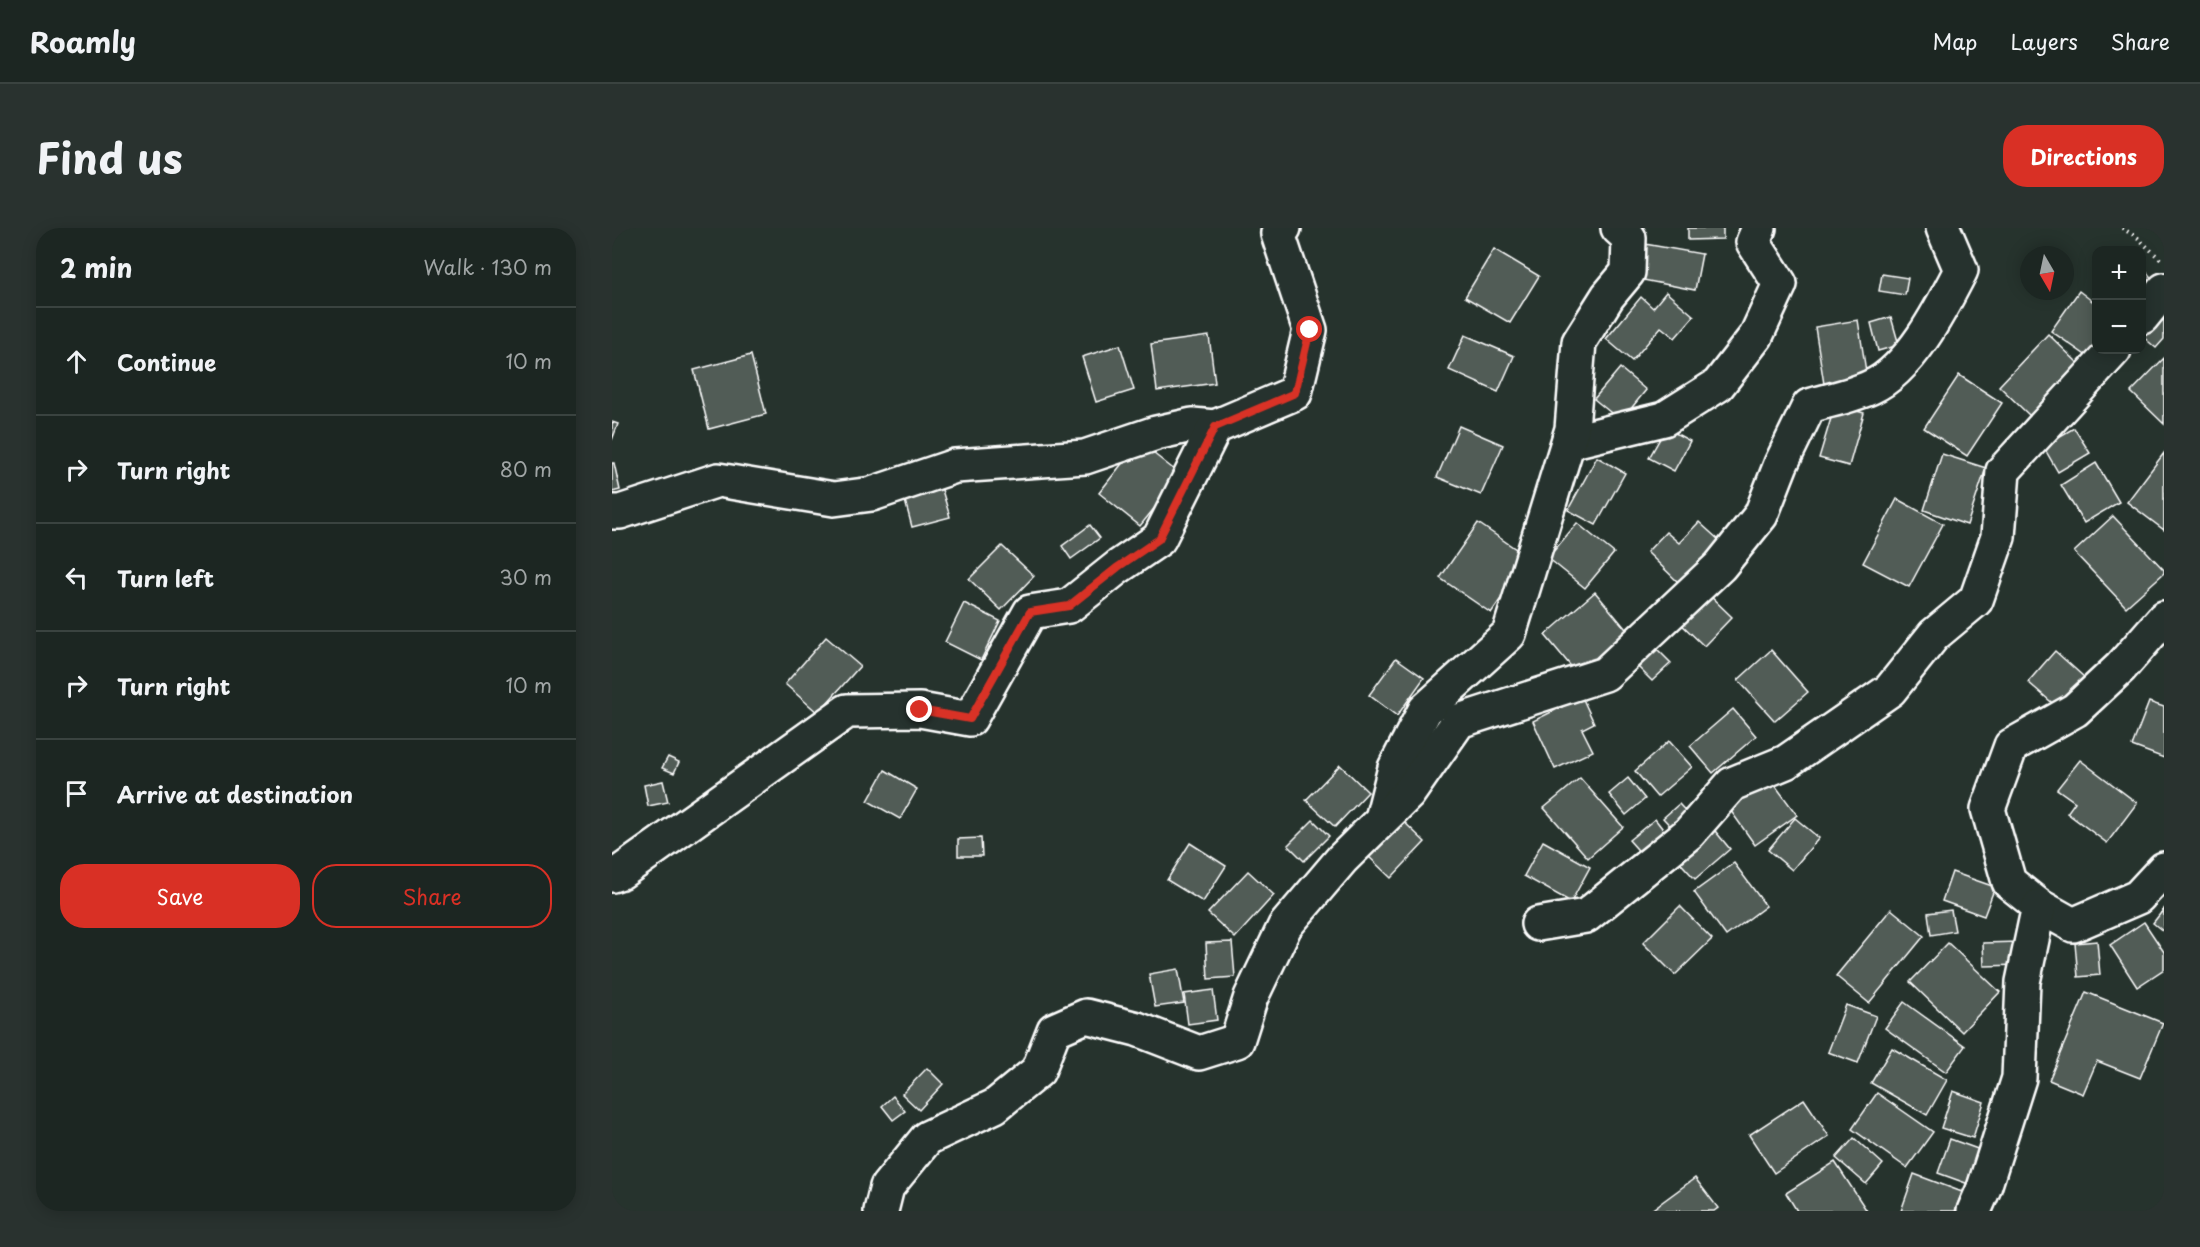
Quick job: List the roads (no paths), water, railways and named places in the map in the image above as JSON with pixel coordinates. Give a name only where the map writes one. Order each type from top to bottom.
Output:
[{"type":"street","points":[[612,512],[620,512],[718,480],[834,499],[872,494],[955,466],[1085,457],[1155,433],[1192,425],[1215,427],[1295,393],[1310,330],[1278,234],[1284,228]]},
{"type":"street","points":[[1381,820],[1395,768],[1425,710],[1509,634],[1572,429],[1579,342],[1608,296],[1628,272],[1629,238],[1618,228]]},
{"type":"street","points":[[1569,441],[1664,419],[1718,385],[1756,336],[1780,284],[1753,242],[1759,228]]},
{"type":"street","points":[[881,1211],[887,1187],[927,1138],[995,1106],[1038,1071],[1054,1030],[1086,1016],[1137,1029],[1199,1053],[1237,1041],[1251,997],[1285,926],[1342,859],[1408,794],[1458,721],[1605,674],[1720,566],[1761,515],[1781,464],[1809,406],[1872,387],[1895,372],[1936,319],[1961,270],[1943,228]]},
{"type":"street","points":[[2146,312],[2164,290]]},
{"type":"street","points":[[1538,924],[1586,916],[1689,833],[1732,784],[1786,762],[1890,690],[1934,635],[1976,600],[1998,537],[2003,471],[2110,354]]},
{"type":"street","points":[[612,875],[621,872],[683,829],[847,711],[920,710],[970,719],[1030,612],[1069,606],[1118,567],[1159,539],[1215,427]]},
{"type":"street","points":[[2164,618],[2121,667],[2075,710],[2011,746],[1988,809],[2009,882],[2039,906],[2073,924],[2138,897],[2164,869]]},
{"type":"street","points":[[1974,1211],[1984,1188],[2019,1078],[2023,982],[2039,906]]}]
